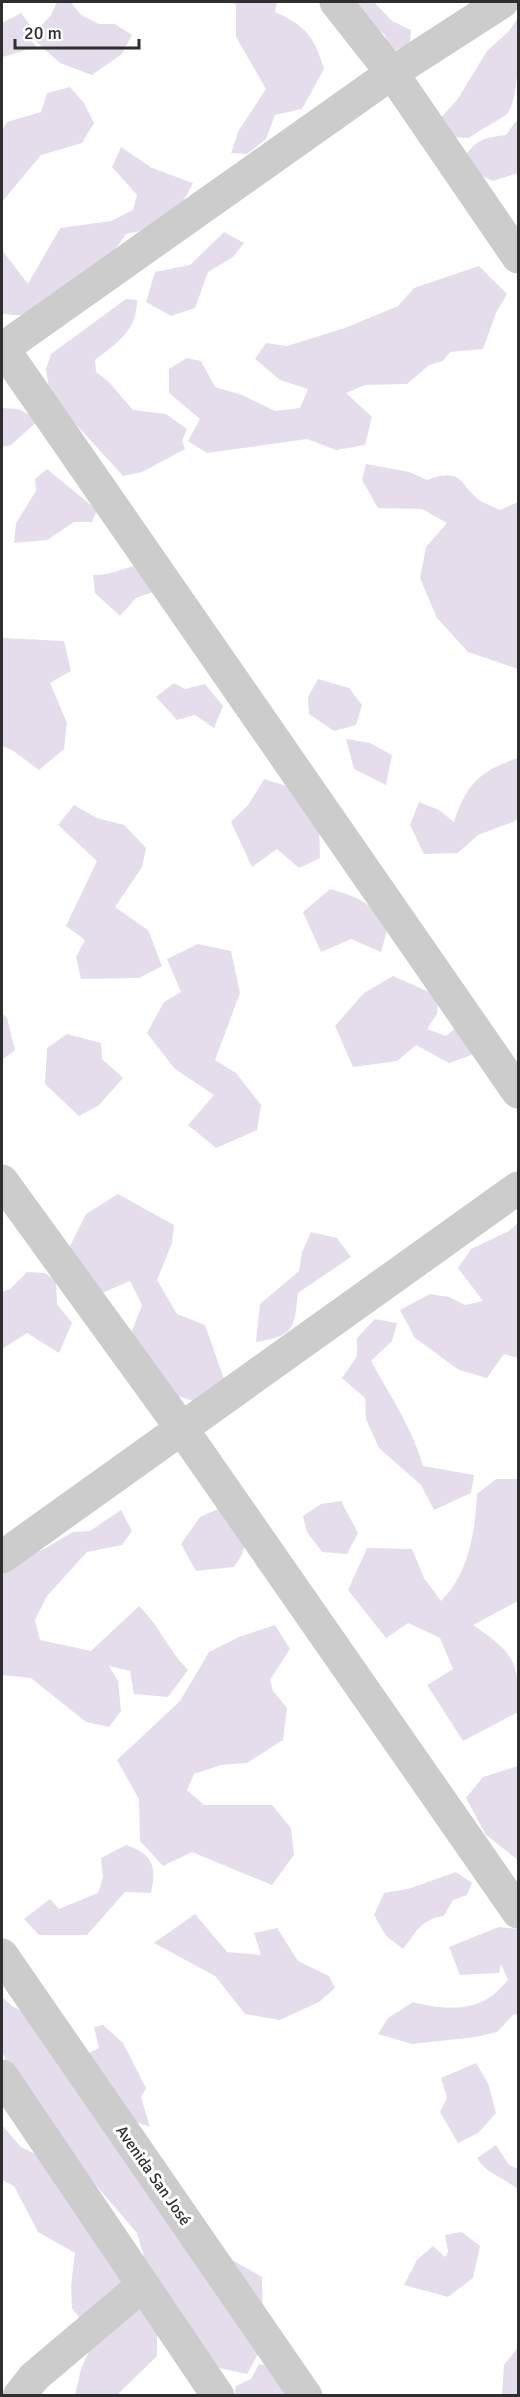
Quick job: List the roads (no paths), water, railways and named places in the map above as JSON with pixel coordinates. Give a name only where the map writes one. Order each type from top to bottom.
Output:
[{"type":"street","points":[[336,2],[392,73],[519,257]]},
{"type":"street","points":[[502,2],[392,73],[2,348],[519,1092]]},
{"type":"street","points":[[2,1181],[182,1428],[519,1912]]},
{"type":"street","points":[[2,1557],[519,1188]]},
{"type":"street","name":"Avenida San José","points":[[2,1955],[306,2396]]},
{"type":"street","points":[[2,2076],[144,2285],[209,2392]]},
{"type":"street","points":[[19,2396],[34,2377],[144,2285]]}]
